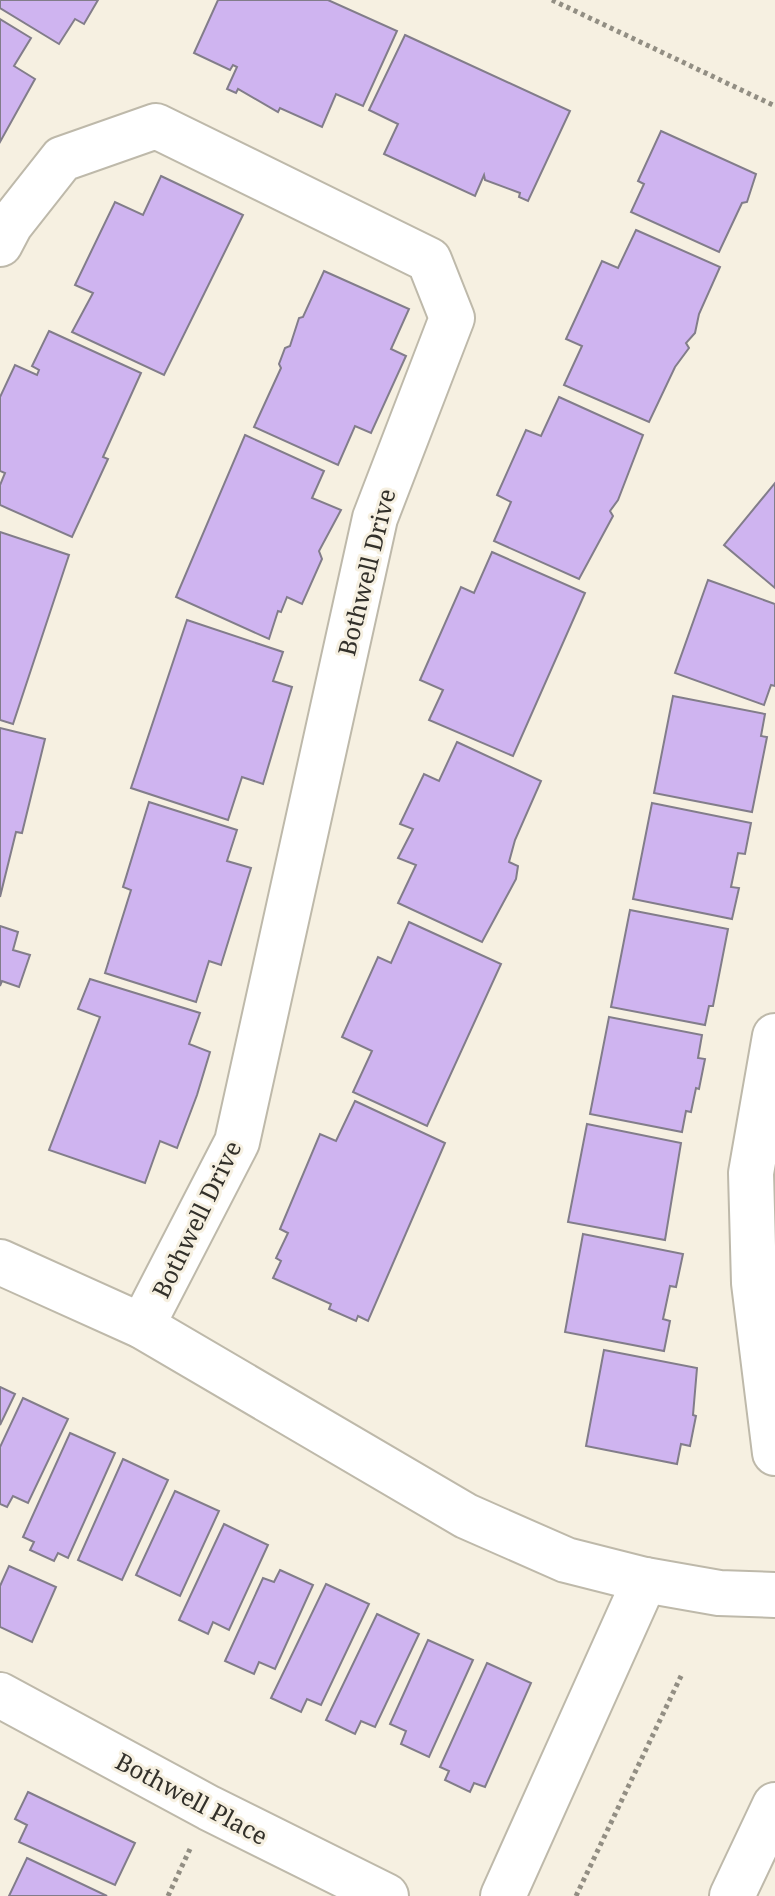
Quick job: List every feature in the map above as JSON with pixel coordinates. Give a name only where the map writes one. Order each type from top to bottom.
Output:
[{"type":"street","name":"Bothwell Drive","points":[[0,244],[10,225],[62,159],[156,126],[429,260],[452,318],[375,518],[237,1142],[142,1326]]},
{"type":"street","points":[[775,1036],[751,1173],[765,1282],[775,1453]]},
{"type":"street","name":"Bothwell Drive","points":[[0,1262],[142,1326],[466,1516],[566,1560],[645,1580],[719,1593],[775,1595]]},
{"type":"street","points":[[503,1896],[645,1580]]},
{"type":"street","name":"Bothwell Place","points":[[0,1695],[209,1808],[386,1896]]},
{"type":"street","points":[[732,1896],[775,1805]]},
{"type":"path","points":[[552,0],[775,106]]},
{"type":"path","points":[[576,1896],[682,1674]]},
{"type":"building","points":[[0,0],[98,0],[84,24],[75,19],[59,44],[0,8]]},
{"type":"building","points":[[218,0],[328,0],[397,31],[363,106],[336,94],[322,127],[280,108],[278,112],[238,89],[236,93],[227,89],[237,67],[233,65],[230,70],[194,53]]},
{"type":"building","points":[[0,19],[31,38],[14,66],[35,79],[0,142]]},
{"type":"building","points":[[405,35],[570,111],[528,201],[519,197],[520,193],[485,180],[484,175],[475,196],[384,154],[398,124],[369,110]]},
{"type":"building","points":[[661,131],[756,174],[747,202],[742,203],[719,252],[631,212],[644,184],[638,181]]},
{"type":"building","points":[[161,176],[243,215],[164,375],[72,332],[93,293],[75,285],[115,202],[143,215]]},
{"type":"building","points":[[636,230],[720,267],[699,314],[695,333],[686,343],[689,348],[675,367],[649,422],[564,385],[582,346],[566,339],[602,261],[618,268]]},
{"type":"building","points":[[324,271],[409,309],[391,349],[406,356],[371,433],[355,426],[338,465],[254,427],[281,368],[279,364],[285,348],[290,346],[299,318],[303,317]]},
{"type":"building","points":[[49,331],[141,373],[103,457],[108,459],[72,537],[0,505],[0,485],[5,473],[0,471],[0,397],[15,365],[37,375],[39,370],[32,366]]},
{"type":"building","points":[[559,397],[643,435],[618,500],[610,511],[613,516],[579,579],[494,541],[511,502],[497,495],[526,430],[541,436]]},
{"type":"building","points":[[245,435],[324,471],[312,498],[341,510],[319,551],[322,559],[302,604],[287,597],[281,612],[278,611],[269,639],[176,597]]},
{"type":"building","points":[[775,483],[775,588],[724,545]]},
{"type":"building","points":[[0,532],[69,555],[13,724],[0,720]]},
{"type":"building","points":[[492,552],[585,593],[513,756],[429,720],[443,690],[420,680],[461,587],[474,593]]},
{"type":"building","points":[[708,580],[775,604],[775,686],[771,685],[764,705],[675,673]]},
{"type":"building","points":[[187,620],[283,652],[273,681],[292,687],[263,784],[242,777],[228,820],[131,788]]},
{"type":"building","points":[[673,696],[765,714],[761,736],[767,737],[752,812],[654,793]]},
{"type":"building","points":[[0,728],[45,739],[22,833],[16,832],[0,897]]},
{"type":"building","points":[[457,742],[541,781],[515,840],[509,862],[518,866],[516,879],[482,942],[398,903],[416,865],[398,858],[413,829],[400,824],[424,774],[439,781]]},
{"type":"building","points":[[149,802],[237,830],[227,861],[251,868],[221,965],[209,961],[196,1002],[105,973],[131,890],[123,887]]},
{"type":"building","points":[[652,803],[751,823],[745,854],[738,853],[731,887],[739,888],[732,919],[633,899]]},
{"type":"building","points":[[630,910],[728,929],[713,1006],[709,1006],[705,1025],[611,1007]]},
{"type":"building","points":[[409,922],[501,964],[427,1126],[353,1092],[372,1051],[342,1037],[378,957],[391,963]]},
{"type":"building","points":[[0,926],[18,932],[13,950],[30,955],[19,987],[2,981],[0,986]]},
{"type":"building","points":[[90,979],[200,1013],[189,1044],[210,1052],[197,1095],[177,1148],[160,1141],[145,1183],[49,1150],[100,1017],[78,1009]]},
{"type":"building","points":[[609,1017],[702,1035],[698,1058],[705,1059],[699,1089],[696,1088],[691,1112],[686,1111],[682,1132],[590,1114]]},
{"type":"building","points":[[355,1101],[445,1143],[368,1321],[358,1316],[356,1321],[329,1309],[331,1304],[273,1278],[281,1261],[276,1258],[288,1233],[280,1229],[320,1134],[336,1141]]},
{"type":"building","points":[[587,1124],[681,1143],[665,1240],[568,1222]]},
{"type":"building","points":[[583,1234],[683,1254],[676,1287],[670,1286],[663,1319],[670,1321],[664,1351],[565,1332]]},
{"type":"building","points":[[604,1350],[697,1368],[693,1415],[696,1416],[690,1446],[681,1444],[677,1464],[586,1446]]},
{"type":"building","points":[[0,1387],[15,1394],[0,1425]]},
{"type":"building","points":[[23,1398],[68,1419],[28,1503],[13,1496],[7,1507],[0,1504],[0,1447]]},
{"type":"building","points":[[70,1433],[115,1453],[68,1558],[58,1553],[54,1561],[30,1550],[34,1542],[23,1537]]},
{"type":"building","points":[[123,1459],[168,1480],[122,1580],[78,1560]]},
{"type":"building","points":[[175,1491],[219,1511],[180,1596],[136,1575]]},
{"type":"building","points":[[224,1524],[268,1545],[229,1630],[213,1622],[208,1634],[179,1620]]},
{"type":"building","points":[[9,1566],[56,1587],[32,1642],[0,1627],[0,1586]]},
{"type":"building","points":[[280,1570],[313,1585],[275,1669],[259,1662],[254,1674],[225,1661],[263,1578],[274,1582]]},
{"type":"building","points":[[326,1584],[369,1604],[321,1705],[307,1699],[301,1712],[271,1698]]},
{"type":"building","points":[[377,1614],[419,1634],[375,1727],[361,1721],[355,1734],[326,1720]]},
{"type":"building","points":[[428,1640],[473,1660],[429,1757],[401,1744],[406,1731],[390,1724]]},
{"type":"building","points":[[487,1663],[531,1683],[485,1787],[474,1783],[470,1792],[445,1780],[449,1771],[440,1767]]},
{"type":"building","points":[[28,1792],[135,1843],[115,1885],[19,1842],[27,1825],[15,1819]]},
{"type":"building","points":[[27,1858],[107,1896],[9,1896]]}]
